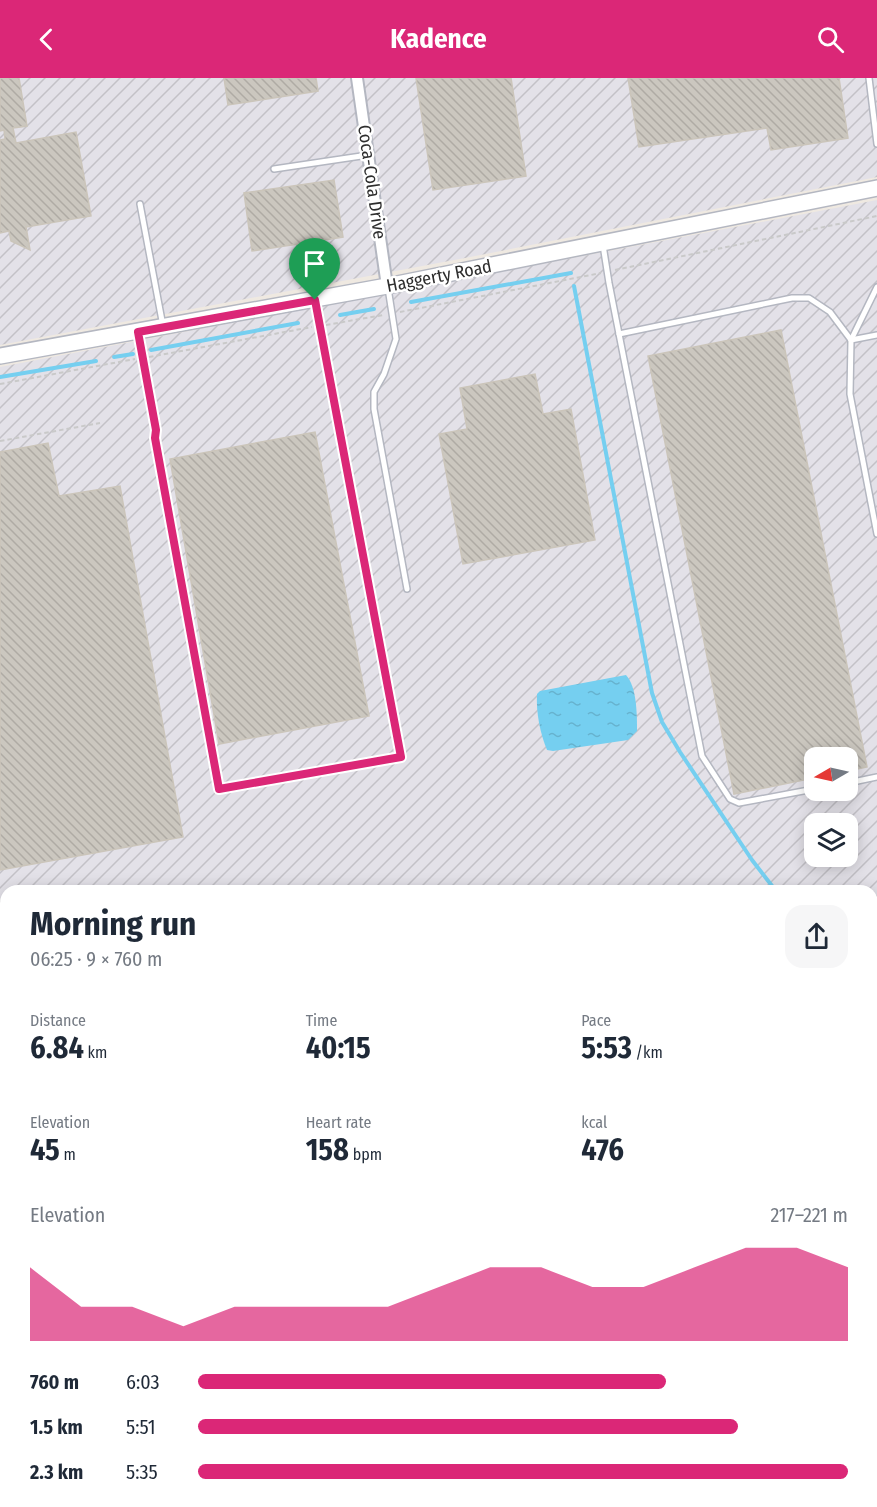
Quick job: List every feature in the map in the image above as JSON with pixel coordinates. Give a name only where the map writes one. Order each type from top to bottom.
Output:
[{"type":"main road","name":"Haggerty Road","points":[[0,356],[315,300],[877,188]]},
{"type":"street","name":"Coca-Cola Drive","points":[[357,78],[387,286]]},
{"type":"lane","points":[[868,78],[877,144]]},
{"type":"lane","points":[[274,169],[368,155]]},
{"type":"lane","points":[[140,204],[163,327]]},
{"type":"lane","points":[[603,243],[702,756],[730,799],[739,803],[804,791]]},
{"type":"lane","points":[[387,286],[396,339],[384,374],[374,392],[374,409],[407,589]]},
{"type":"lane","points":[[877,287],[851,340],[850,394],[877,534]]},
{"type":"lane","points":[[619,334],[792,298],[809,298],[830,312],[851,340]]},
{"type":"lane","points":[[138,332],[219,789],[401,757],[315,300]]},
{"type":"lane","points":[[851,340],[877,335]]},
{"type":"lane","points":[[858,781],[877,777]]},
{"type":"path","points":[[401,312],[877,216]]},
{"type":"path","points":[[0,384],[386,315]]},
{"type":"path","points":[[0,441],[99,423]]},
{"type":"shaded area","points":[[0,78],[877,78],[877,177],[465,258],[0,345]]},
{"type":"shaded area","points":[[877,200],[877,885],[0,885],[0,367]]},
{"type":"water","points":[[626,675],[634,694],[637,717],[637,731],[628,740],[547,750],[538,716],[537,694],[540,691]]},
{"type":"building","points":[[0,78],[19,78],[27,126],[13,128],[16,143],[76,132],[91,216],[26,227],[30,250],[11,241],[9,231],[0,233],[0,140],[5,139],[4,130],[0,131]]},
{"type":"building","points":[[224,78],[316,78],[318,91],[228,105]]},
{"type":"building","points":[[416,78],[511,78],[526,176],[433,190]]},
{"type":"building","points":[[628,78],[839,78],[848,138],[771,150],[767,128],[639,147]]},
{"type":"building","points":[[334,180],[343,237],[252,251],[244,193]]},
{"type":"building","points":[[781,330],[867,767],[858,769],[858,747],[804,747],[804,780],[734,794],[648,356]]},
{"type":"building","points":[[535,374],[543,414],[571,409],[595,540],[463,564],[439,434],[467,429],[460,388]]},
{"type":"building","points":[[315,432],[369,716],[219,744],[170,459]]},
{"type":"building","points":[[48,443],[59,496],[120,486],[183,837],[0,870],[0,452]]},
{"type":"waterway","points":[[411,302],[571,273]]},
{"type":"waterway","points":[[574,286],[652,693],[662,722],[680,752],[771,885]]},
{"type":"waterway","points":[[340,315],[374,309]]},
{"type":"waterway","points":[[151,350],[298,323]]},
{"type":"waterway","points":[[114,357],[133,354]]},
{"type":"waterway","points":[[0,377],[96,361]]},
{"type":"route","points":[[315,300],[401,757],[219,789],[138,332],[315,300]]}]
